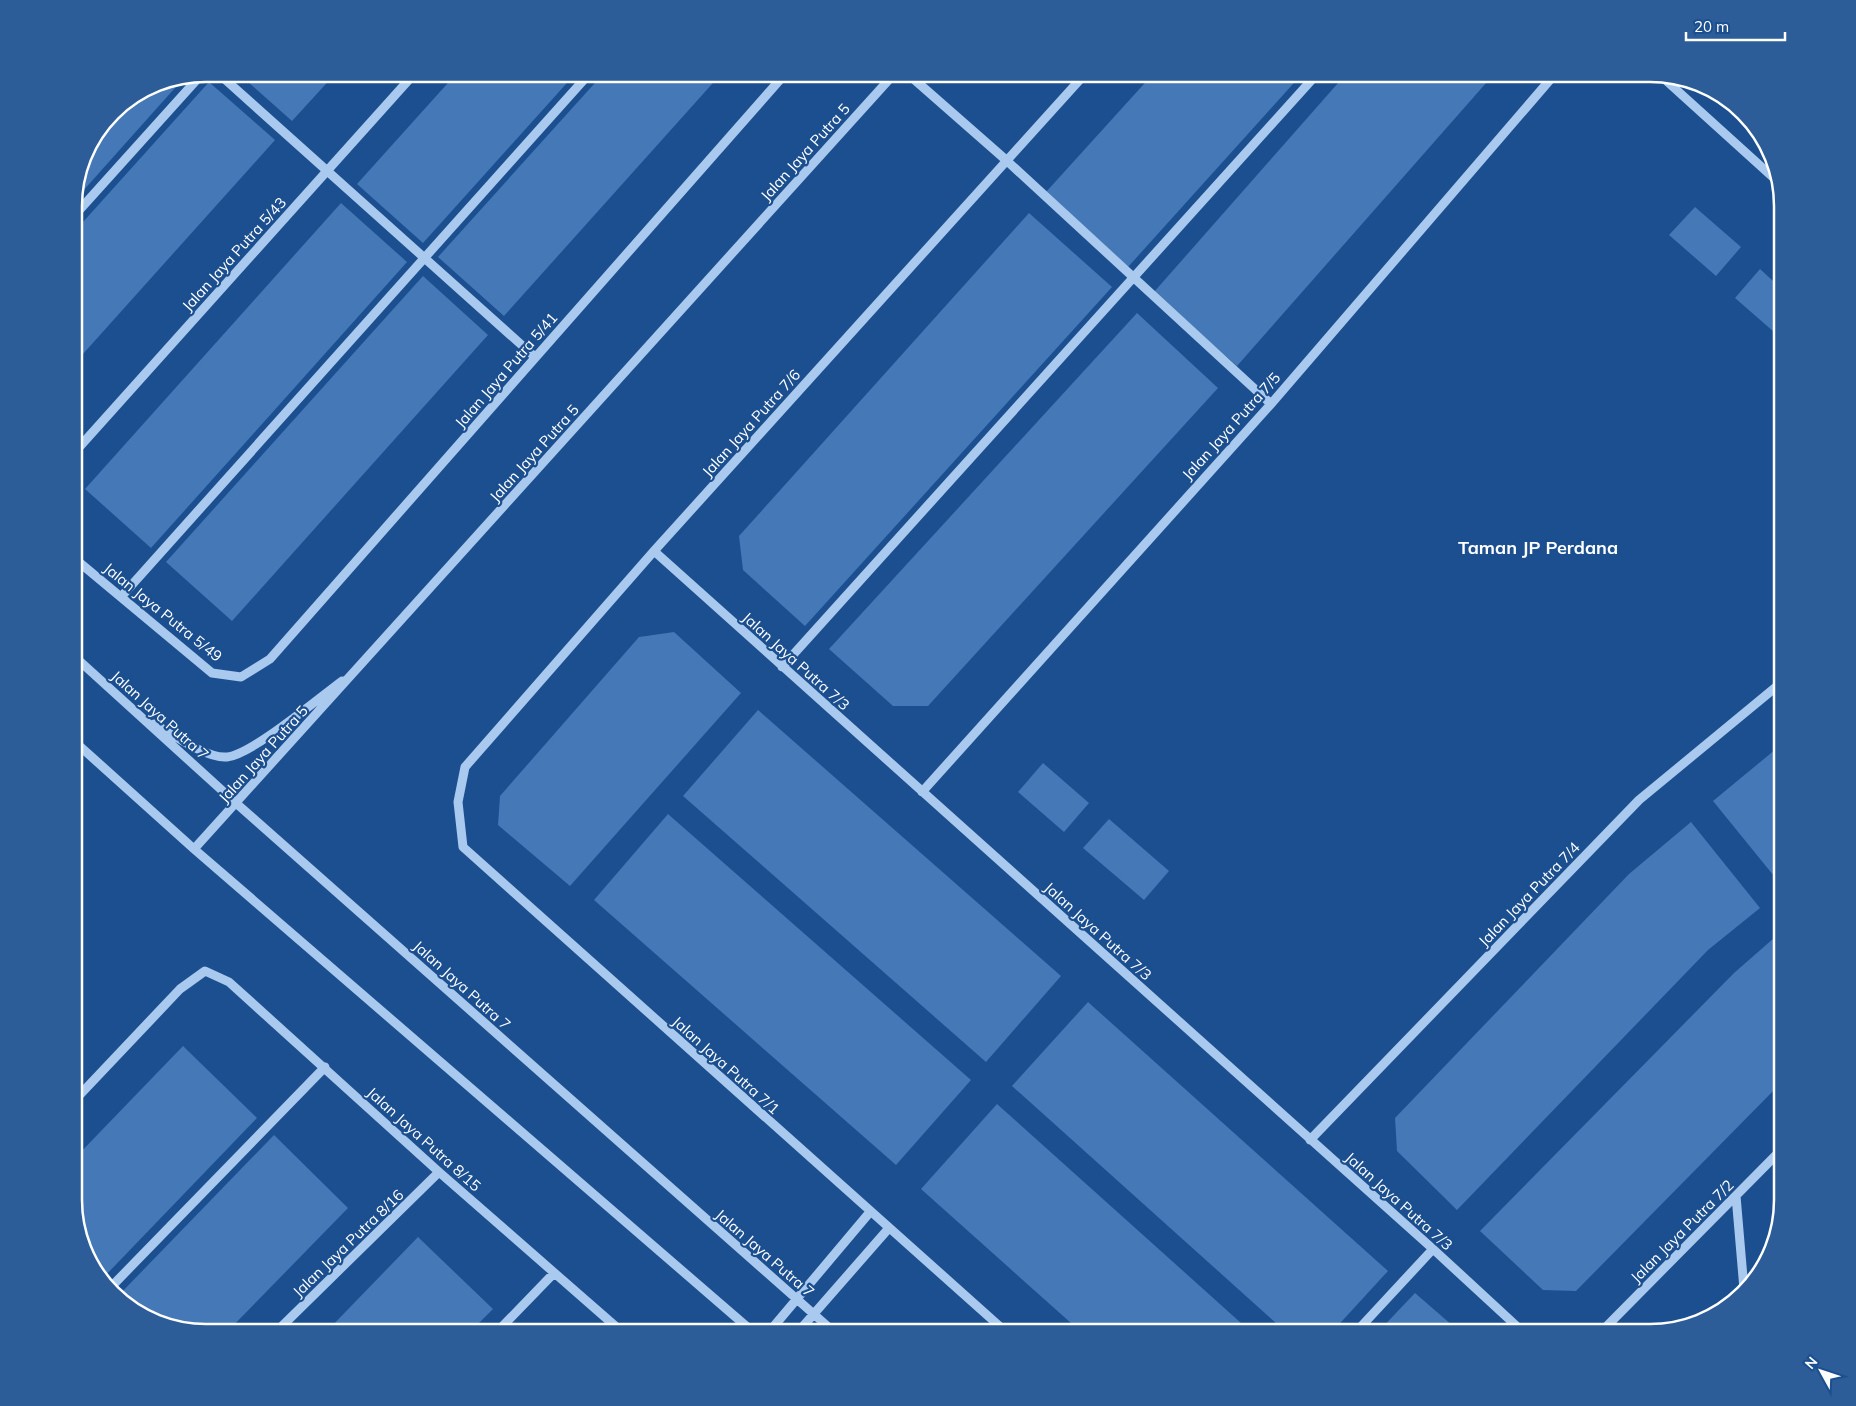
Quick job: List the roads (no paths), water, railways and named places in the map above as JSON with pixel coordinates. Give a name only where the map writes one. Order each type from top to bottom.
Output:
[{"type":"street","name":"Jalan Jaya Putra 7/6","points":[[458,802],[465,767],[654,551],[1077,82]]},
{"type":"street","points":[[782,667],[1310,82]]},
{"type":"street","name":"Jalan Jaya Putra 7/5","points":[[922,792],[1271,404],[1548,82]]},
{"type":"street","points":[[229,83],[535,357]]},
{"type":"street","name":"Jalan Jaya Putra 5/43","points":[[83,443],[406,83]]},
{"type":"street","points":[[121,596],[581,83]]},
{"type":"street","name":"Jalan Jaya Putra 5/41","points":[[241,676],[270,659],[776,83]]},
{"type":"street","name":"Jalan Jaya Putra 5","points":[[194,849],[237,804],[886,83]]},
{"type":"street","points":[[918,83],[1006,160],[1271,404]]},
{"type":"street","points":[[83,206],[193,84]]},
{"type":"street","points":[[1669,84],[1769,174]]},
{"type":"street","name":"Jalan Jaya Putra 7/3","points":[[654,551],[1433,1249],[1513,1324]]},
{"type":"street","name":"Jalan Jaya Putra 5/49","points":[[83,565],[212,673],[241,676]]},
{"type":"street","name":"Jalan Jaya Putra 7","points":[[83,664],[237,804],[825,1324]]},
{"type":"street","points":[[139,715],[206,753],[226,758],[248,750],[358,669]]},
{"type":"street","name":"Jalan Jaya Putra 7/4","points":[[1310,1140],[1639,800],[1774,689]]},
{"type":"street","points":[[83,749],[194,849],[745,1324]]},
{"type":"street","name":"Jalan Jaya Putra 7/1","points":[[458,802],[463,848],[997,1324]]},
{"type":"street","name":"Jalan Jaya Putra 8/15","points":[[83,1091],[180,989],[205,971],[229,982],[439,1172],[613,1324]]},
{"type":"street","points":[[115,1283],[325,1067]]},
{"type":"street","name":"Jalan Jaya Putra 7/2","points":[[1609,1324],[1774,1157]]},
{"type":"street","name":"Jalan Jaya Putra 8/16","points":[[284,1324],[439,1172]]},
{"type":"street","points":[[1736,1196],[1743,1281]]},
{"type":"street","points":[[776,1324],[870,1212]]},
{"type":"street","points":[[805,1324],[889,1228]]},
{"type":"street","points":[[1363,1324],[1433,1249]]},
{"type":"street","points":[[505,1324],[554,1274]]},
{"type":"district","name":"Taman JP Perdana","points":[[1538,547]]}]
